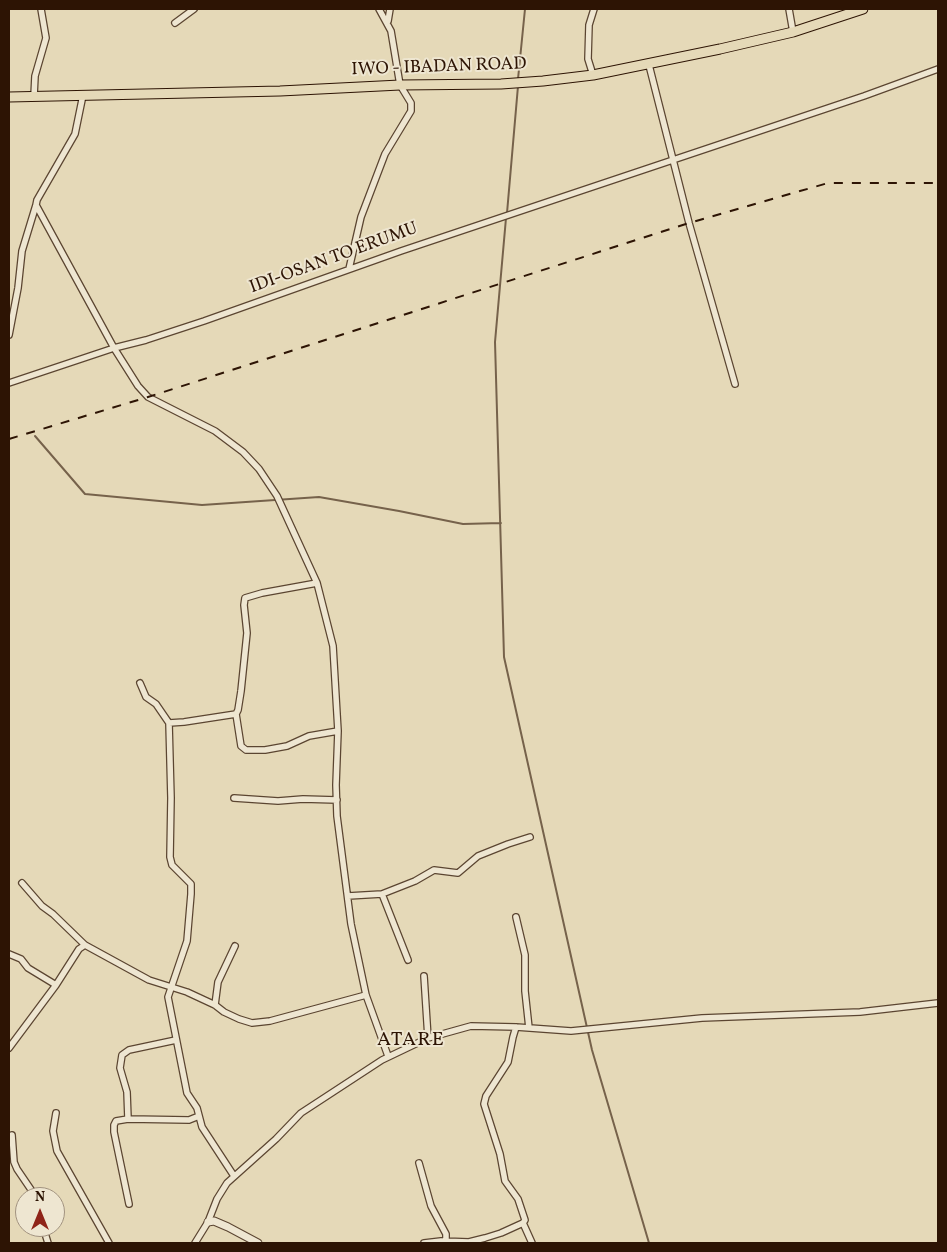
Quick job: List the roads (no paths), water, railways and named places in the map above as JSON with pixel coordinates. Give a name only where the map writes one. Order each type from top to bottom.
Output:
[{"type":"main road","name":"IWO - IBADAN ROAD","points":[[9,97],[289,90],[400,85],[501,84],[593,75],[649,65],[793,32],[863,9]]},
{"type":"street","points":[[34,96],[35,76],[46,38],[41,9]]},
{"type":"street","points":[[175,23],[194,9]]},
{"type":"street","points":[[349,269],[361,217],[385,154],[411,111],[411,103],[400,85],[394,39],[388,22],[379,9]]},
{"type":"street","points":[[388,22],[390,9]]},
{"type":"street","points":[[593,75],[588,59],[589,25],[594,9]]},
{"type":"street","points":[[789,9],[793,32]]},
{"type":"street","points":[[649,65],[671,160],[735,384]]},
{"type":"street","name":"IDI-OSAN TO ERUMU","points":[[9,383],[114,348],[146,340],[204,321],[349,269],[938,70]]},
{"type":"street","points":[[9,335],[18,288],[22,251],[37,200],[75,134],[83,95]]},
{"type":"street","points":[[36,205],[114,348],[138,386],[148,397],[215,431],[243,452],[259,470],[277,496],[316,582],[333,646],[338,731],[337,816],[351,924],[366,995],[388,1056]]},
{"type":"street","points":[[316,582],[246,598],[244,605],[247,633],[241,691],[236,714],[241,746],[246,750],[265,750],[287,746],[308,736],[338,731]]},
{"type":"street","points":[[140,683],[146,697],[156,704],[168,723],[171,798],[170,857],[172,865],[191,884],[187,941],[168,997],[176,1040],[187,1094],[197,1108],[202,1127],[234,1176]]},
{"type":"street","points":[[168,723],[236,714]]},
{"type":"street","points":[[234,798],[278,802],[303,799],[337,800]]},
{"type":"street","points":[[348,896],[382,894],[414,881],[434,870],[458,873],[478,856],[530,837]]},
{"type":"street","points":[[22,883],[42,906],[85,945],[149,980],[187,992],[215,1005],[238,1019],[252,1023],[270,1021],[366,995]]},
{"type":"street","points":[[382,894],[408,960]]},
{"type":"street","points":[[516,917],[525,955],[529,1028]]},
{"type":"street","points":[[9,1048],[56,985],[79,949],[85,945]]},
{"type":"street","points":[[215,1005],[218,982],[234,946]]},
{"type":"street","points":[[9,954],[21,960],[28,968],[56,985]]},
{"type":"street","points":[[424,976],[428,1038]]},
{"type":"street","points":[[195,1243],[208,1222],[217,1199],[227,1184],[301,1113],[388,1056],[428,1038],[471,1026],[568,1031],[636,1026],[702,1018],[860,1012],[938,1003]]},
{"type":"street","points":[[516,1027],[512,1037],[508,1062],[486,1096],[484,1104],[498,1149],[505,1181],[518,1199],[524,1213],[523,1223],[532,1243]]},
{"type":"street","points":[[128,1119],[127,1092],[120,1068],[122,1055],[129,1050],[176,1040]]},
{"type":"street","points":[[56,1113],[53,1131],[58,1151],[109,1243]]},
{"type":"street","points":[[129,1204],[123,1170],[119,1159],[114,1125],[116,1121],[128,1119],[189,1120],[199,1116]]},
{"type":"street","points":[[12,1135],[14,1162],[29,1187]]},
{"type":"street","points":[[419,1163],[431,1206],[449,1242]]},
{"type":"street","points":[[208,1222],[228,1227],[258,1243]]},
{"type":"street","points":[[424,1243],[469,1242],[501,1233],[523,1223]]},
{"type":"waterway","points":[[518,79],[525,9]]},
{"type":"waterway","points":[[507,213],[518,86]]},
{"type":"waterway","points":[[506,218],[495,342],[504,657],[592,1050],[649,1243]]},
{"type":"waterway","points":[[35,436],[85,494],[202,505],[319,497],[463,524],[501,523]]},
{"type":"railway","points":[[9,439],[148,397],[689,223],[828,183],[938,183]]},
{"type":"district","name":"ATARE","points":[[411,1041]]}]
